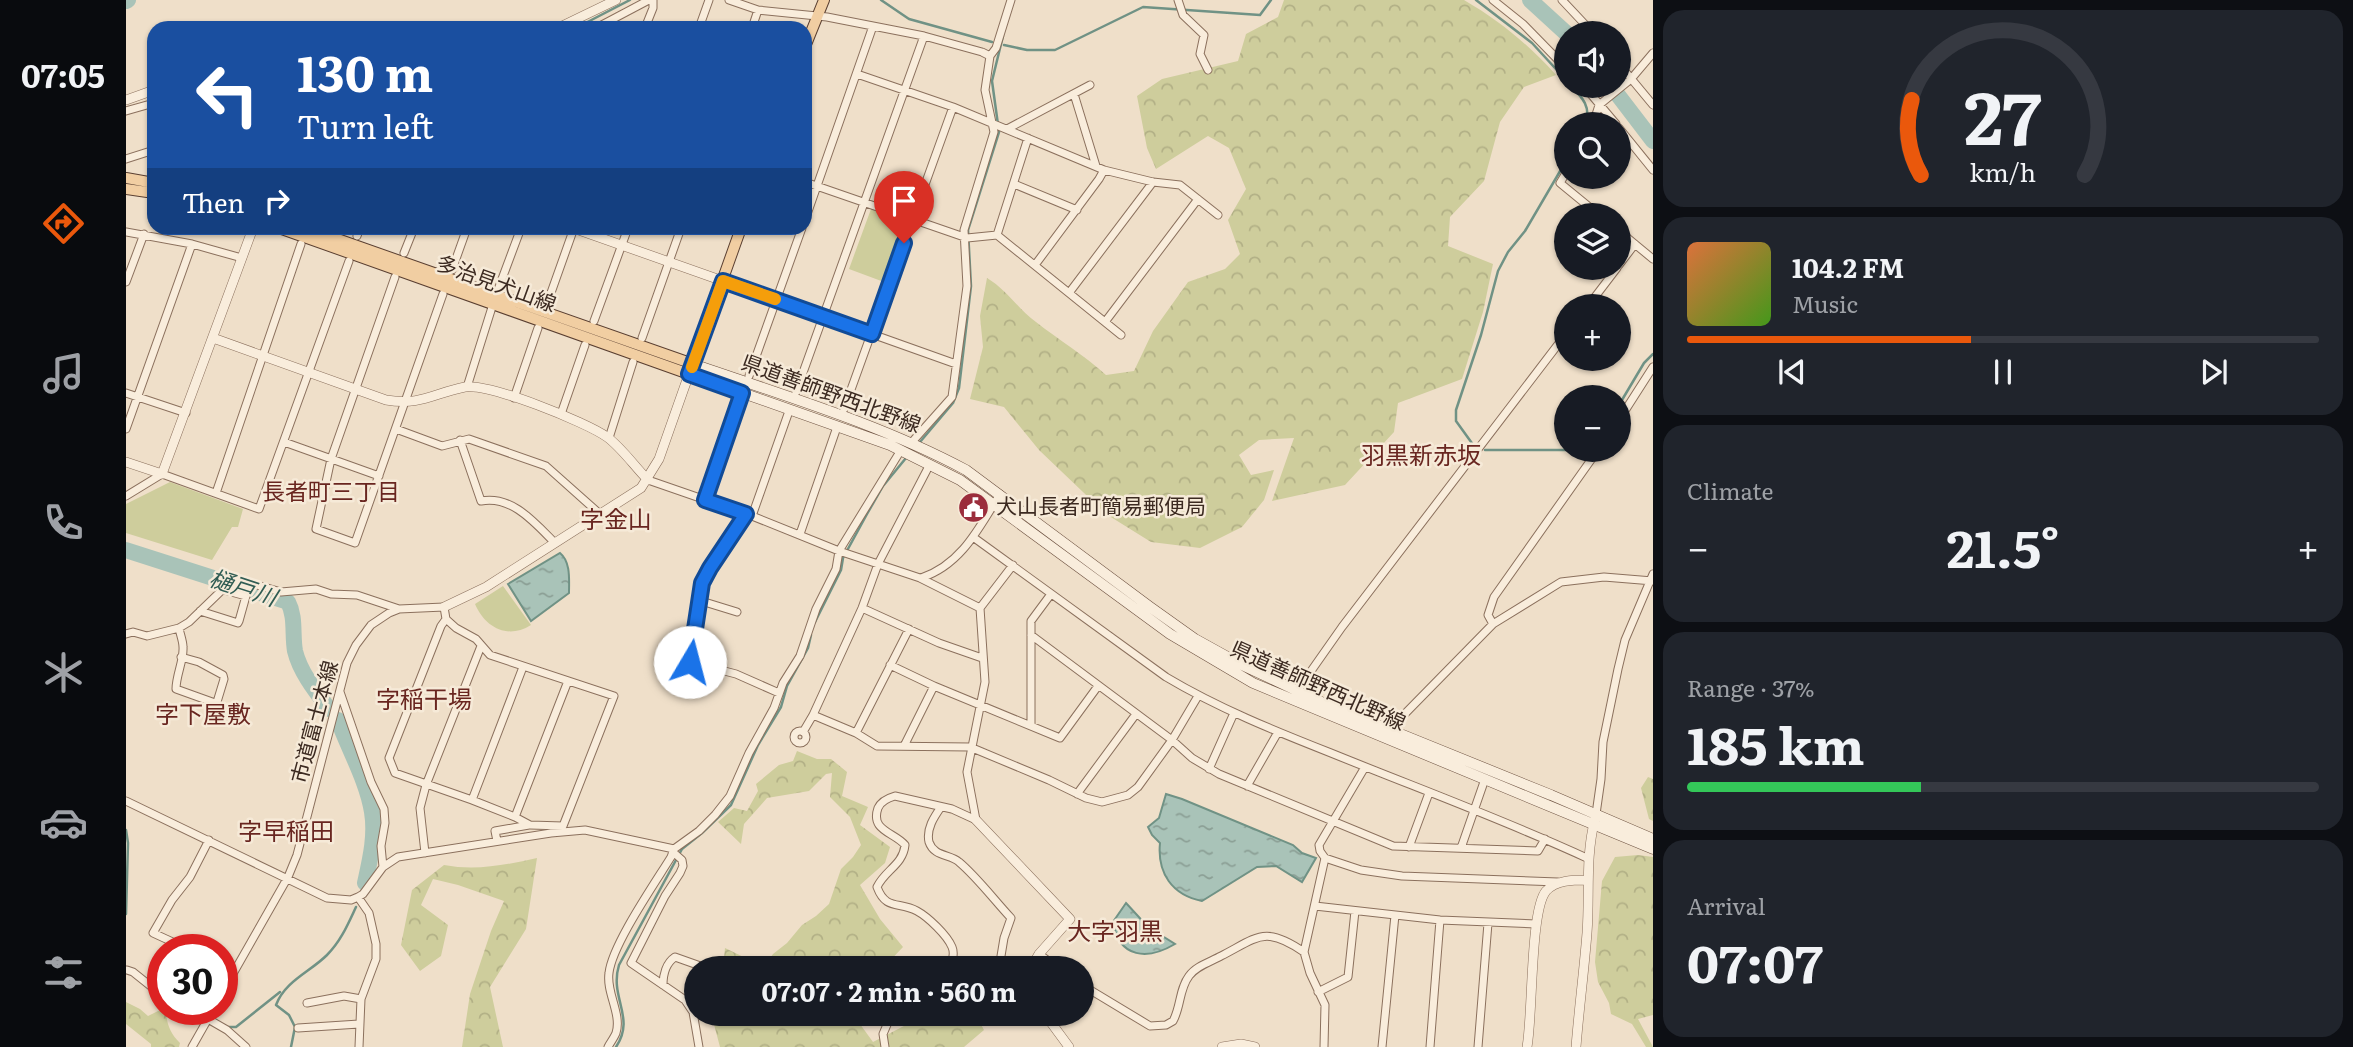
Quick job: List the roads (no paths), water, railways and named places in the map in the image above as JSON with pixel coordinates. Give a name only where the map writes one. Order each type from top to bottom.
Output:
[{"type":"main road","points":[[812,27],[824,0]]},
{"type":"main road","points":[[126,178],[147,182]]},
{"type":"main road","points":[[126,189],[147,192]]},
{"type":"main road","name":"多治見犬山線","points":[[300,235],[495,299]]},
{"type":"main road","name":"多治見犬山線","points":[[325,235],[691,369]]},
{"type":"main road","points":[[691,369],[739,235]]},
{"type":"main road","name":"県道善師野西北野線","points":[[691,369],[742,393],[837,427],[912,448],[966,470],[997,499],[1193,649],[1253,682],[1386,733],[1595,819],[1653,849]]},
{"type":"main road","name":"県道善師野西北野線","points":[[691,369],[877,428],[912,448]]},
{"type":"main road","name":"県道善師野西北野線","points":[[997,499],[1195,639],[1242,665],[1485,779],[1653,839]]},
{"type":"street","points":[[572,21],[616,0]]},
{"type":"street","points":[[610,21],[651,0],[653,8],[648,21]]},
{"type":"street","points":[[702,21],[709,0]]},
{"type":"street","points":[[729,0],[758,10],[816,15],[924,36],[989,56]]},
{"type":"street","points":[[999,126],[985,90],[989,56],[996,48],[1011,0]]},
{"type":"street","points":[[1493,0],[1523,24],[1554,56]]},
{"type":"street","points":[[1562,0],[1582,21]]},
{"type":"street","points":[[1178,1],[1182,13],[1204,35],[1200,54],[1208,70]]},
{"type":"street","points":[[754,21],[758,10]]},
{"type":"street","points":[[812,200],[873,26]]},
{"type":"street","points":[[796,392],[924,36]]},
{"type":"street","points":[[1653,53],[1631,79],[1653,105]]},
{"type":"street","points":[[857,74],[953,107],[1100,168],[1180,186],[1218,215]]},
{"type":"street","points":[[608,1047],[616,1033],[617,1022],[608,975],[612,961],[673,850],[707,823],[730,796],[749,753],[774,708],[783,683],[800,656],[816,609],[836,569],[839,551],[952,397],[967,286],[968,238],[964,230],[994,132],[999,126],[1090,85]]},
{"type":"street","points":[[126,100],[147,92]]},
{"type":"street","points":[[1035,265],[1077,209],[1100,168],[1074,94]]},
{"type":"street","points":[[1594,98],[1606,112]]},
{"type":"street","points":[[1597,112],[1600,105],[1608,98]]},
{"type":"street","points":[[126,111],[147,105]]},
{"type":"street","points":[[844,409],[953,107]]},
{"type":"street","points":[[997,235],[1028,138]]},
{"type":"street","points":[[1631,143],[1653,170]]},
{"type":"street","points":[[126,159],[147,152]]},
{"type":"street","points":[[1069,293],[1153,182]]},
{"type":"street","points":[[812,184],[968,238],[997,235],[1121,335]]},
{"type":"street","points":[[1014,184],[1077,209]]},
{"type":"street","points":[[1567,189],[1584,203]]},
{"type":"street","points":[[1105,322],[1198,199]]},
{"type":"street","points":[[126,232],[147,235]]},
{"type":"street","points":[[126,282],[144,234]]},
{"type":"street","points":[[149,235],[242,258]]},
{"type":"street","points":[[126,496],[162,474],[250,235]]},
{"type":"street","points":[[404,253],[411,235]]},
{"type":"street","points":[[452,270],[464,235]]},
{"type":"street","points":[[467,387],[518,235]]},
{"type":"street","points":[[547,304],[572,235]]},
{"type":"street","points":[[594,235],[956,363]]},
{"type":"street","points":[[594,321],[626,235]]},
{"type":"street","points":[[642,338],[679,235]]},
{"type":"street","points":[[749,376],[800,235]]},
{"type":"street","points":[[1631,241],[1653,259]]},
{"type":"street","points":[[126,429],[191,244]]},
{"type":"street","points":[[216,493],[301,244]]},
{"type":"street","points":[[1631,248],[1634,244]]},
{"type":"street","points":[[126,462],[260,509],[349,261]]},
{"type":"street","points":[[396,277],[331,459],[316,529],[355,543],[443,294]]},
{"type":"street","points":[[514,398],[538,328]]},
{"type":"street","points":[[213,338],[386,400],[406,404],[467,387],[514,398],[561,414],[609,438],[648,480],[920,578],[980,608]]},
{"type":"street","points":[[561,414],[586,345]]},
{"type":"street","points":[[1297,691],[1342,627],[1554,350]]},
{"type":"street","points":[[609,438],[633,362]]},
{"type":"street","points":[[1631,401],[1653,367]]},
{"type":"street","points":[[126,634],[133,632],[147,636],[179,628],[226,588],[240,580],[281,592],[316,589],[357,595],[399,609],[444,607],[486,587],[630,497],[648,480],[659,459],[691,369]]},
{"type":"street","points":[[126,393],[186,413]]},
{"type":"street","points":[[705,500],[742,393]]},
{"type":"street","points":[[680,690],[690,662],[702,583],[749,515],[788,414]]},
{"type":"street","points":[[800,534],[837,427]]},
{"type":"street","points":[[396,429],[442,446],[470,439],[546,466],[601,515]]},
{"type":"street","points":[[460,440],[481,501],[492,499],[522,510],[555,543]]},
{"type":"street","points":[[284,442],[379,476]]},
{"type":"street","points":[[1493,624],[1488,615],[1494,597],[1590,462]]},
{"type":"street","points":[[803,732],[862,608],[878,564],[929,466]]},
{"type":"street","points":[[920,578],[944,567],[962,553],[997,499]]},
{"type":"street","points":[[973,537],[1166,677],[1198,696],[1278,732],[1589,859]]},
{"type":"street","points":[[976,820],[967,772],[985,682],[980,608],[1013,565]]},
{"type":"street","points":[[1386,733],[1493,624],[1561,582],[1604,577],[1652,579],[1625,640],[1603,742],[1601,779],[1587,880],[1587,932],[1576,1047]]},
{"type":"street","points":[[200,611],[238,622],[246,596],[226,588]]},
{"type":"street","points":[[1031,724],[1031,621],[1051,594]]},
{"type":"street","points":[[698,600],[737,612]]},
{"type":"street","points":[[444,607],[446,618],[456,628],[476,639],[490,654],[614,696],[563,826],[530,825],[495,831],[497,841]]},
{"type":"street","points":[[862,608],[939,643],[982,658]]},
{"type":"street","name":"市道富士本線","points":[[238,965],[288,877],[304,834],[347,663],[363,634],[379,618],[399,609]]},
{"type":"street","points":[[446,618],[389,758],[395,773],[472,800],[530,825]]},
{"type":"street","points":[[179,628],[184,648],[181,657],[176,689],[217,702],[223,675],[199,662],[181,657]]},
{"type":"street","points":[[856,733],[909,629]]},
{"type":"street","points":[[1031,635],[1209,769],[1393,846],[1538,851],[1545,839]]},
{"type":"street","points":[[425,853],[420,808],[426,785],[481,646]]},
{"type":"street","points":[[690,662],[736,674],[779,693]]},
{"type":"street","points":[[890,665],[981,706],[1060,737],[1098,685]]},
{"type":"street","points":[[472,800],[523,667]]},
{"type":"street","points":[[515,817],[568,681]]},
{"type":"street","points":[[904,746],[934,686]]},
{"type":"street","points":[[340,692],[370,782],[384,809],[386,823],[381,846],[383,867]]},
{"type":"street","points":[[813,715],[856,733],[877,746],[970,747],[1077,794],[1102,802],[1128,795],[1145,778],[1198,696]]},
{"type":"street","points":[[1209,769],[1234,713]]},
{"type":"street","points":[[1077,794],[1136,714]]},
{"type":"street","points":[[1247,786],[1278,732]]},
{"type":"street","points":[[1365,767],[1319,845],[1325,858],[1362,870],[1402,876],[1562,882],[1587,880]]},
{"type":"street","points":[[1461,848],[1485,779]]},
{"type":"street","points":[[1409,846],[1429,793]]},
{"type":"street","points":[[953,956],[952,947],[942,933],[917,911],[887,902],[881,897],[877,887],[886,872],[900,862],[904,854],[905,845],[880,828],[877,820],[880,804],[895,796],[952,809],[976,820],[1070,919],[1039,954],[1042,956]]},
{"type":"street","points":[[126,802],[288,877],[327,898],[351,900],[358,897],[383,867],[398,857],[497,841],[584,830],[673,850],[682,860],[683,866],[631,962],[690,1006],[699,1047]]},
{"type":"street","points":[[941,807],[933,818],[929,843],[936,852],[958,860],[1011,918],[1001,956]]},
{"type":"street","points":[[155,934],[153,933],[172,900],[190,877],[209,840]]},
{"type":"street","points":[[1325,858],[1304,952],[1310,973],[1325,1005],[1325,1047]]},
{"type":"street","points":[[1527,1047],[1536,924],[1542,898],[1548,890],[1562,882]]},
{"type":"street","points":[[358,897],[369,913],[376,944],[376,960],[361,999],[359,1047]]},
{"type":"street","points":[[1315,906],[1440,920],[1536,924]]},
{"type":"street","points":[[1318,992],[1348,978],[1355,911]]},
{"type":"street","points":[[1382,1047],[1395,915]]},
{"type":"street","points":[[1430,1047],[1440,920]]},
{"type":"street","points":[[1478,1047],[1488,923]]},
{"type":"street","points":[[1094,992],[1143,1022],[1157,1026],[1173,1021],[1178,1013],[1186,979],[1193,970],[1248,941],[1275,936],[1304,952]]},
{"type":"street","points":[[663,985],[666,969],[675,957],[684,960]]},
{"type":"street","points":[[127,970],[147,983]]},
{"type":"street","points":[[307,1003],[344,996],[361,999]]},
{"type":"street","points":[[299,1028],[359,1024]]},
{"type":"street","points":[[192,1047],[205,1025]]},
{"type":"street","points":[[216,1025],[228,1030],[246,1047]]},
{"type":"street","points":[[886,1026],[883,1034],[886,1047]]},
{"type":"street","points":[[1054,1026],[1069,1047]]},
{"type":"street","points":[[1222,1047],[1241,1044],[1255,1047]]},
{"type":"water","points":[[560,553],[568,566],[569,593],[531,621],[508,584]]},
{"type":"water","points":[[1166,794],[1293,845],[1302,853],[1316,858],[1302,882],[1276,866],[1257,867],[1202,901],[1191,898],[1175,888],[1164,873],[1160,843],[1148,827],[1159,818]]},
{"type":"water","points":[[1126,903],[1148,927],[1175,944],[1155,953],[1136,953],[1128,949],[1116,934],[1113,922]]},
{"type":"waterway","points":[[590,21],[630,0]]},
{"type":"waterway","points":[[881,0],[909,19],[992,42]]},
{"type":"waterway","points":[[1004,45],[1027,50],[1055,50],[1143,7],[1260,15],[1271,0]]},
{"type":"waterway","points":[[1476,0],[1532,43],[1554,67]]},
{"type":"waterway","points":[[1530,0],[1554,22]]},
{"type":"waterway","points":[[920,442],[953,403],[959,388],[971,286],[968,230],[999,132],[992,81],[1003,36]]},
{"type":"waterway","points":[[1581,98],[1587,112]]},
{"type":"waterway","points":[[1620,98],[1653,141]]},
{"type":"waterway","points":[[1474,446],[1456,421],[1456,410],[1481,335],[1498,271],[1554,181]]},
{"type":"waterway","points":[[1631,385],[1644,363],[1653,354]]},
{"type":"waterway","points":[[1485,450],[1554,450]]},
{"type":"waterway","points":[[815,622],[841,570],[843,558],[867,514],[883,486],[906,458]]},
{"type":"waterway","name":"樋戸川","points":[[126,550],[288,602],[297,659],[309,682],[329,709]]},
{"type":"waterway","points":[[616,1047],[624,1026],[617,988],[619,965],[682,849],[731,805],[758,745],[781,707],[787,686],[808,648],[811,635]]},
{"type":"waterway","name":"樋戸川","points":[[338,720],[362,777],[372,812],[373,839],[365,883]]},
{"type":"waterway","points":[[126,830],[126,914]]},
{"type":"waterway","name":"樋戸川","points":[[291,1047],[295,1027],[289,1015],[276,1005],[285,989],[332,950],[356,907]]},
{"type":"waterway","points":[[229,1027],[236,1027],[280,992]]},
{"type":"place","name":"犬山長者町簡易郵便局","points":[[973,507]]},
{"type":"district","name":"羽黒新赤坂","points":[[1421,456]]},
{"type":"district","name":"長者町三丁目","points":[[331,492]]},
{"type":"district","name":"字金山","points":[[616,520]]},
{"type":"district","name":"字稲干場","points":[[424,700]]},
{"type":"district","name":"字下屋敷","points":[[203,715]]},
{"type":"district","name":"字早稲田","points":[[286,832]]},
{"type":"district","name":"大字羽黒","points":[[1115,932]]}]
